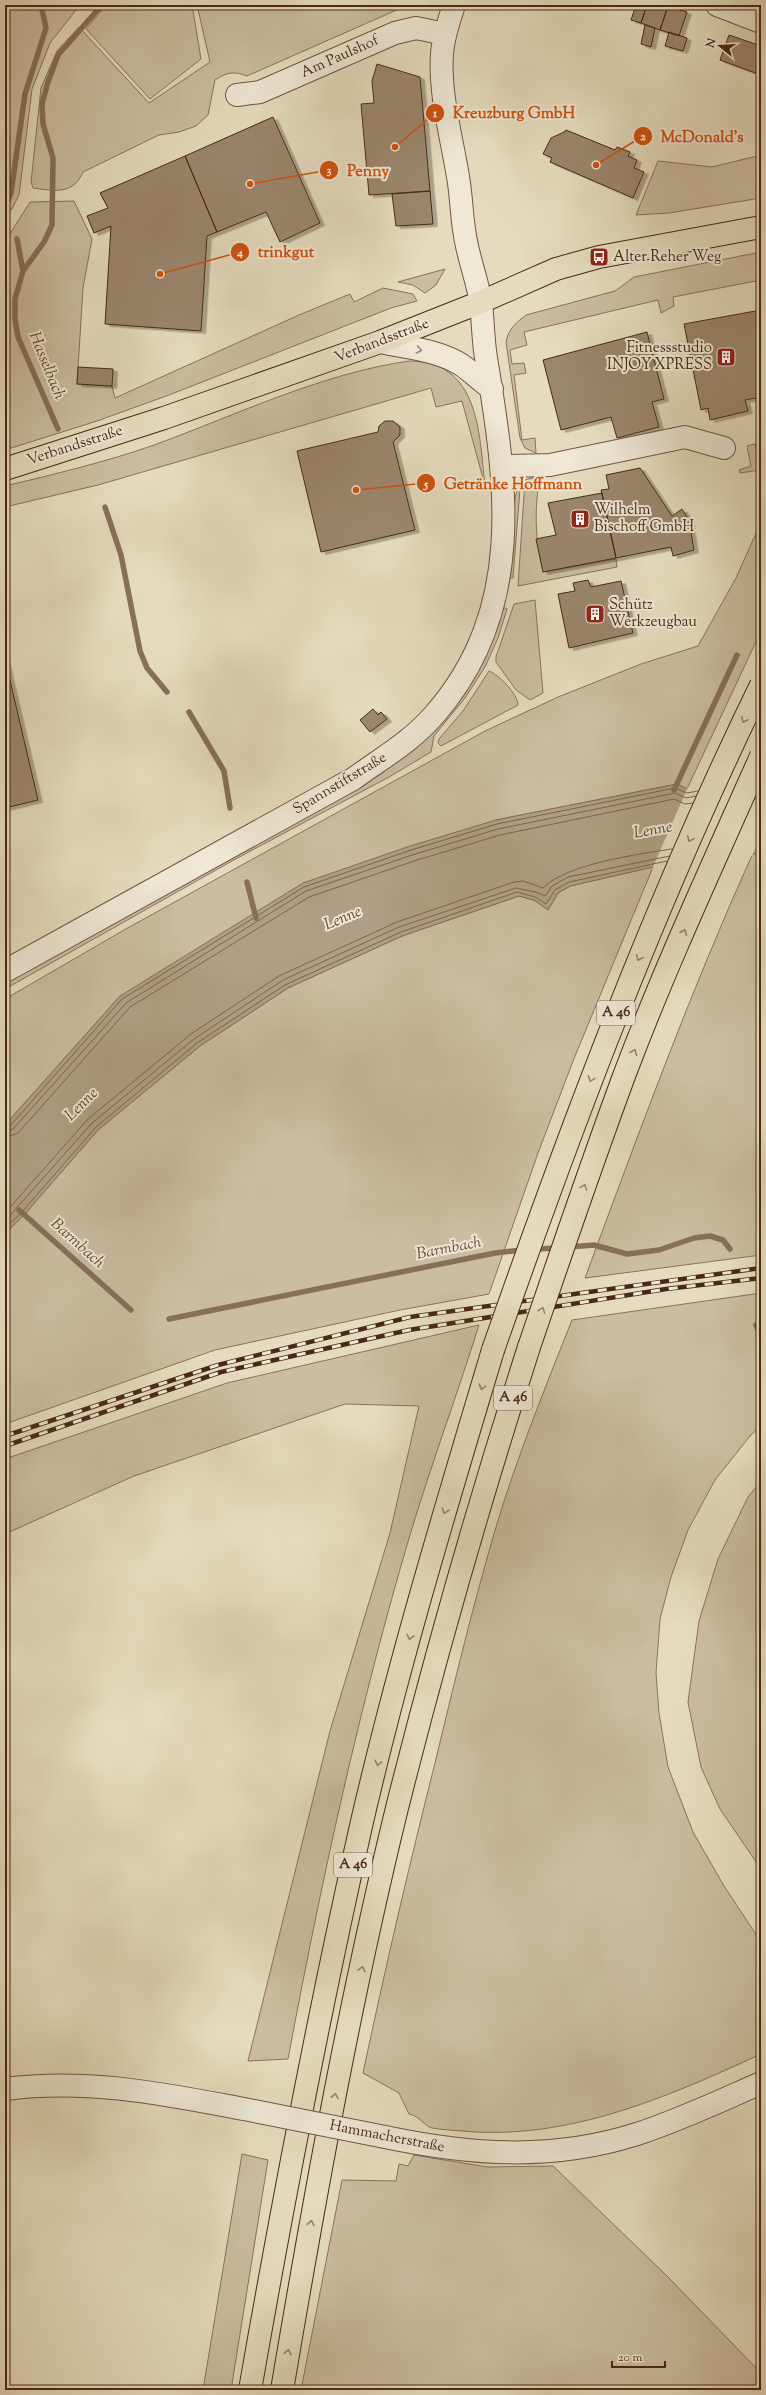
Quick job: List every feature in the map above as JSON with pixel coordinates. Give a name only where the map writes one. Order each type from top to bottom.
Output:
[{"type":"main road","name":"Verbandsstraße","points":[[5,469],[164,418],[380,342],[481,302],[542,274],[592,259],[761,228]]},
{"type":"main road","name":"A 46","points":[[250,2390],[278,2227],[362,1824],[428,1569],[493,1350],[552,1183],[612,1023],[675,872],[761,685]]},
{"type":"main road","name":"A 46","points":[[282,2390],[309,2233],[352,2012],[397,1809],[459,1574],[529,1347],[580,1195],[625,1074],[710,871],[761,756]]},
{"type":"street","points":[[465,5],[449,22],[442,55],[445,94],[466,244],[481,302]]},
{"type":"street","points":[[717,5],[761,22]]},
{"type":"street","name":"Am Paulshof","points":[[236,95],[260,92],[395,33],[449,22]]},
{"type":"street","name":"Spannstiftstraße","points":[[5,971],[353,779],[403,746],[435,714],[466,673],[485,634],[498,593],[505,517],[503,466],[483,337],[481,302]]},
{"type":"street","points":[[380,342],[420,350],[445,358],[462,366],[492,389]]},
{"type":"street","points":[[503,466],[550,464],[685,437],[724,448]]},
{"type":"street","name":"Hammacherstraße","points":[[5,2089],[55,2084],[89,2085],[163,2094],[470,2152],[502,2153],[573,2149],[610,2142],[668,2124],[761,2083]]},
{"type":"shaded area","points":[[5,5],[80,5],[50,43],[32,89],[19,195],[12,209],[5,215]]},
{"type":"shaded area","points":[[106,5],[192,5],[201,59],[150,99],[86,29]]},
{"type":"shaded area","points":[[197,5],[408,5],[247,76],[238,73],[223,75],[215,80],[208,115],[196,126],[179,132],[159,135],[83,172],[74,185],[69,188],[62,190],[49,190],[33,188],[31,182],[41,88],[57,51],[79,27],[149,103],[210,62]]},
{"type":"shaded area","points":[[761,155],[761,198],[669,213],[636,215],[658,161],[712,167]]},
{"type":"shaded area","points":[[74,201],[92,239],[83,288],[77,384],[112,386],[115,398],[299,315],[350,294],[354,302],[383,288],[413,294],[417,301],[391,308],[169,395],[97,421],[5,450],[5,247],[8,237],[30,202]]},
{"type":"shaded area","points":[[761,252],[761,280],[673,297],[674,306],[661,313],[658,300],[524,332],[527,345],[510,350],[512,364],[524,363],[526,373],[514,375],[522,440],[535,438],[536,453],[525,448],[520,438],[506,342],[513,326],[519,320],[526,315],[615,291],[634,277]]},
{"type":"shaded area","points":[[445,269],[436,285],[425,293],[413,285],[398,282]]},
{"type":"shaded area","points":[[409,361],[432,364],[450,373],[463,387],[471,404],[477,424],[481,445],[485,486],[462,401],[436,407],[431,388],[98,485],[5,507],[5,486],[118,457],[186,433],[280,396],[344,375]]},
{"type":"shaded area","points":[[755,444],[761,470],[740,473],[739,470],[751,466],[747,446]]},
{"type":"shaded area","points":[[540,475],[536,524],[538,547],[543,572],[616,559],[617,567],[518,586],[525,480]]},
{"type":"shaded area","points":[[518,488],[520,489],[513,578],[509,578],[515,498]]},
{"type":"shaded area","points":[[761,522],[761,631],[687,789],[677,784],[496,820],[120,996],[5,1125],[5,999],[124,930],[485,731],[558,697],[641,664],[698,646],[736,578]]},
{"type":"shaded area","points":[[535,600],[543,693],[530,700],[516,690],[496,662],[496,657],[514,604]]},
{"type":"shaded area","points":[[503,607],[507,609],[498,638],[485,667],[465,698],[434,736],[431,752],[389,777],[232,861],[5,989],[5,980],[359,786],[475,675],[491,643]]},
{"type":"shaded area","points":[[489,671],[498,676],[507,685],[515,696],[518,705],[441,746],[438,743],[439,739],[463,711]]},
{"type":"shaded area","points":[[753,853],[761,853],[761,1255],[585,1278],[686,1011]]},
{"type":"shaded area","points":[[653,867],[573,1061],[538,1153],[489,1294],[400,1310],[215,1350],[5,1424],[5,1234],[24,1215],[98,1130],[200,1046],[288,988],[402,936],[519,896],[534,900],[548,910],[558,893],[570,886]]},
{"type":"shaded area","points":[[761,1293],[761,1426],[750,1436],[715,1480],[688,1530],[671,1577],[660,1619],[656,1673],[659,1713],[668,1767],[693,1832],[724,1886],[761,1942],[761,2054],[690,2086],[653,2100],[578,2122],[540,2129],[501,2132],[462,2131],[429,2127],[413,2115],[409,2114],[399,2093],[363,2073],[416,1840],[464,1645],[496,1527],[522,1449],[572,1320]]},
{"type":"shaded area","points":[[479,1325],[418,1509],[391,1600],[374,1665],[342,1796],[288,2059],[248,2061],[330,1731],[390,1533],[419,1406],[345,1404],[134,1476],[5,1534],[5,1459],[227,1383]]},
{"type":"shaded area","points":[[761,1481],[761,1869],[720,1809],[701,1767],[688,1702],[699,1621],[718,1559],[748,1497]]},
{"type":"shaded area","points":[[242,2154],[268,2160],[231,2390],[203,2390]]},
{"type":"shaded area","points":[[414,2155],[487,2167],[553,2166],[666,2275],[761,2373],[761,2390],[301,2390],[342,2180],[396,2181],[399,2164],[408,2166]]},
{"type":"water","name":"Lenne","points":[[761,774],[761,853],[653,867],[570,886],[558,893],[548,910],[534,900],[519,896],[402,936],[288,988],[200,1046],[98,1130],[24,1215],[5,1234],[5,1125],[120,996],[303,883],[410,846],[496,820],[677,784],[687,789]]},
{"type":"pier","points":[[761,772],[761,835],[752,856],[652,869],[688,787]]},
{"type":"building","points":[[636,5],[647,5],[641,23],[631,20]]},
{"type":"building","points":[[647,5],[668,6],[660,30],[641,23]]},
{"type":"building","points":[[668,6],[687,12],[679,36],[660,30]]},
{"type":"building","points":[[645,25],[655,28],[651,47],[641,44]]},
{"type":"building","points":[[669,32],[687,38],[683,51],[665,46]]},
{"type":"building","points":[[729,35],[761,46],[761,75],[720,60]]},
{"type":"building","points":[[377,64],[420,77],[430,191],[369,195],[361,104],[374,103],[372,81]]},
{"type":"building","points":[[273,117],[320,223],[280,242],[266,212],[217,232],[185,156]]},
{"type":"building","points":[[566,130],[615,150],[617,147],[630,152],[628,156],[637,160],[634,168],[644,172],[633,198],[550,162],[552,158],[543,154],[551,138]]},
{"type":"building","points":[[185,156],[217,232],[207,236],[201,331],[105,324],[111,226],[94,233],[87,216],[108,208],[100,193]]},
{"type":"building","points":[[430,191],[433,224],[396,226],[392,194]]},
{"type":"building","name":"Fitnessstudio INJOY XPRESS","points":[[761,310],[761,389],[756,398],[745,400],[748,411],[710,420],[708,408],[701,410],[684,324]]},
{"type":"building","points":[[647,332],[664,399],[652,402],[659,427],[617,438],[611,417],[561,430],[543,360]]},
{"type":"building","points":[[78,367],[113,369],[112,386],[77,384]]},
{"type":"building","points":[[385,421],[393,421],[400,427],[400,435],[393,442],[415,530],[321,552],[297,451],[378,432],[379,426]]},
{"type":"building","points":[[640,468],[672,516],[682,509],[689,520],[694,550],[673,556],[671,547],[616,558],[601,490],[609,489],[606,475]]},
{"type":"building","name":"Wilhelm Bischoff GmbH","points":[[602,493],[616,558],[543,572],[536,539],[556,535],[548,503]]},
{"type":"building","name":"Schütz Werkzeugbau","points":[[588,580],[591,587],[621,581],[633,633],[569,648],[558,594],[575,591],[573,583]]},
{"type":"building","points":[[5,659],[38,800],[5,808]]},
{"type":"building","points":[[373,709],[378,715],[381,712],[387,719],[370,732],[360,720]]},
{"type":"waterway","points":[[5,208],[11,193],[25,94],[46,28],[41,5]]},
{"type":"waterway","name":"Hasselbach","points":[[58,429],[18,337],[15,319],[15,299],[23,271],[44,242],[52,225],[53,158],[43,124],[42,104],[48,82],[58,55],[102,5]]},
{"type":"waterway","points":[[17,239],[23,271]]},
{"type":"waterway","name":"Hasselbach","points":[[105,507],[121,555],[140,651],[147,668],[167,692]]},
{"type":"waterway","points":[[674,790],[737,655]]},
{"type":"waterway","name":"Hasselbach","points":[[189,712],[224,771],[230,808]]},
{"type":"waterway","name":"Hasselbach","points":[[247,882],[256,918]]},
{"type":"waterway","name":"Barmbach","points":[[19,1210],[131,1310]]},
{"type":"waterway","name":"Barmbach","points":[[569,1247],[594,1245],[627,1254],[659,1250],[694,1238],[710,1236],[723,1240],[730,1249]]},
{"type":"waterway","name":"Barmbach","points":[[535,1249],[558,1248]]},
{"type":"waterway","name":"Barmbach","points":[[169,1319],[495,1253],[522,1250]]},
{"type":"waterway","name":"Barmbach","points":[[756,1325],[761,1336]]},
{"type":"railway","points":[[5,1436],[218,1365],[410,1317],[761,1268]]},
{"type":"railway","points":[[5,1446],[221,1372],[409,1330],[666,1289],[761,1278]]},
{"type":"place","name":"Kreuzburg GmbH","points":[[395,147]]},
{"type":"place","name":"McDonald's","points":[[596,165]]},
{"type":"place","name":"Penny","points":[[250,184]]},
{"type":"place","name":"Alter Reher Weg","points":[[599,257]]},
{"type":"place","name":"trinkgut","points":[[160,274]]},
{"type":"place","name":"Fitnessstudio INJOY XPRESS","points":[[726,357]]},
{"type":"place","name":"Getränke Hoffmann","points":[[356,490]]},
{"type":"place","name":"Wilhelm Bischoff GmbH","points":[[580,519]]},
{"type":"place","name":"Schütz Werkzeugbau","points":[[595,614]]}]
